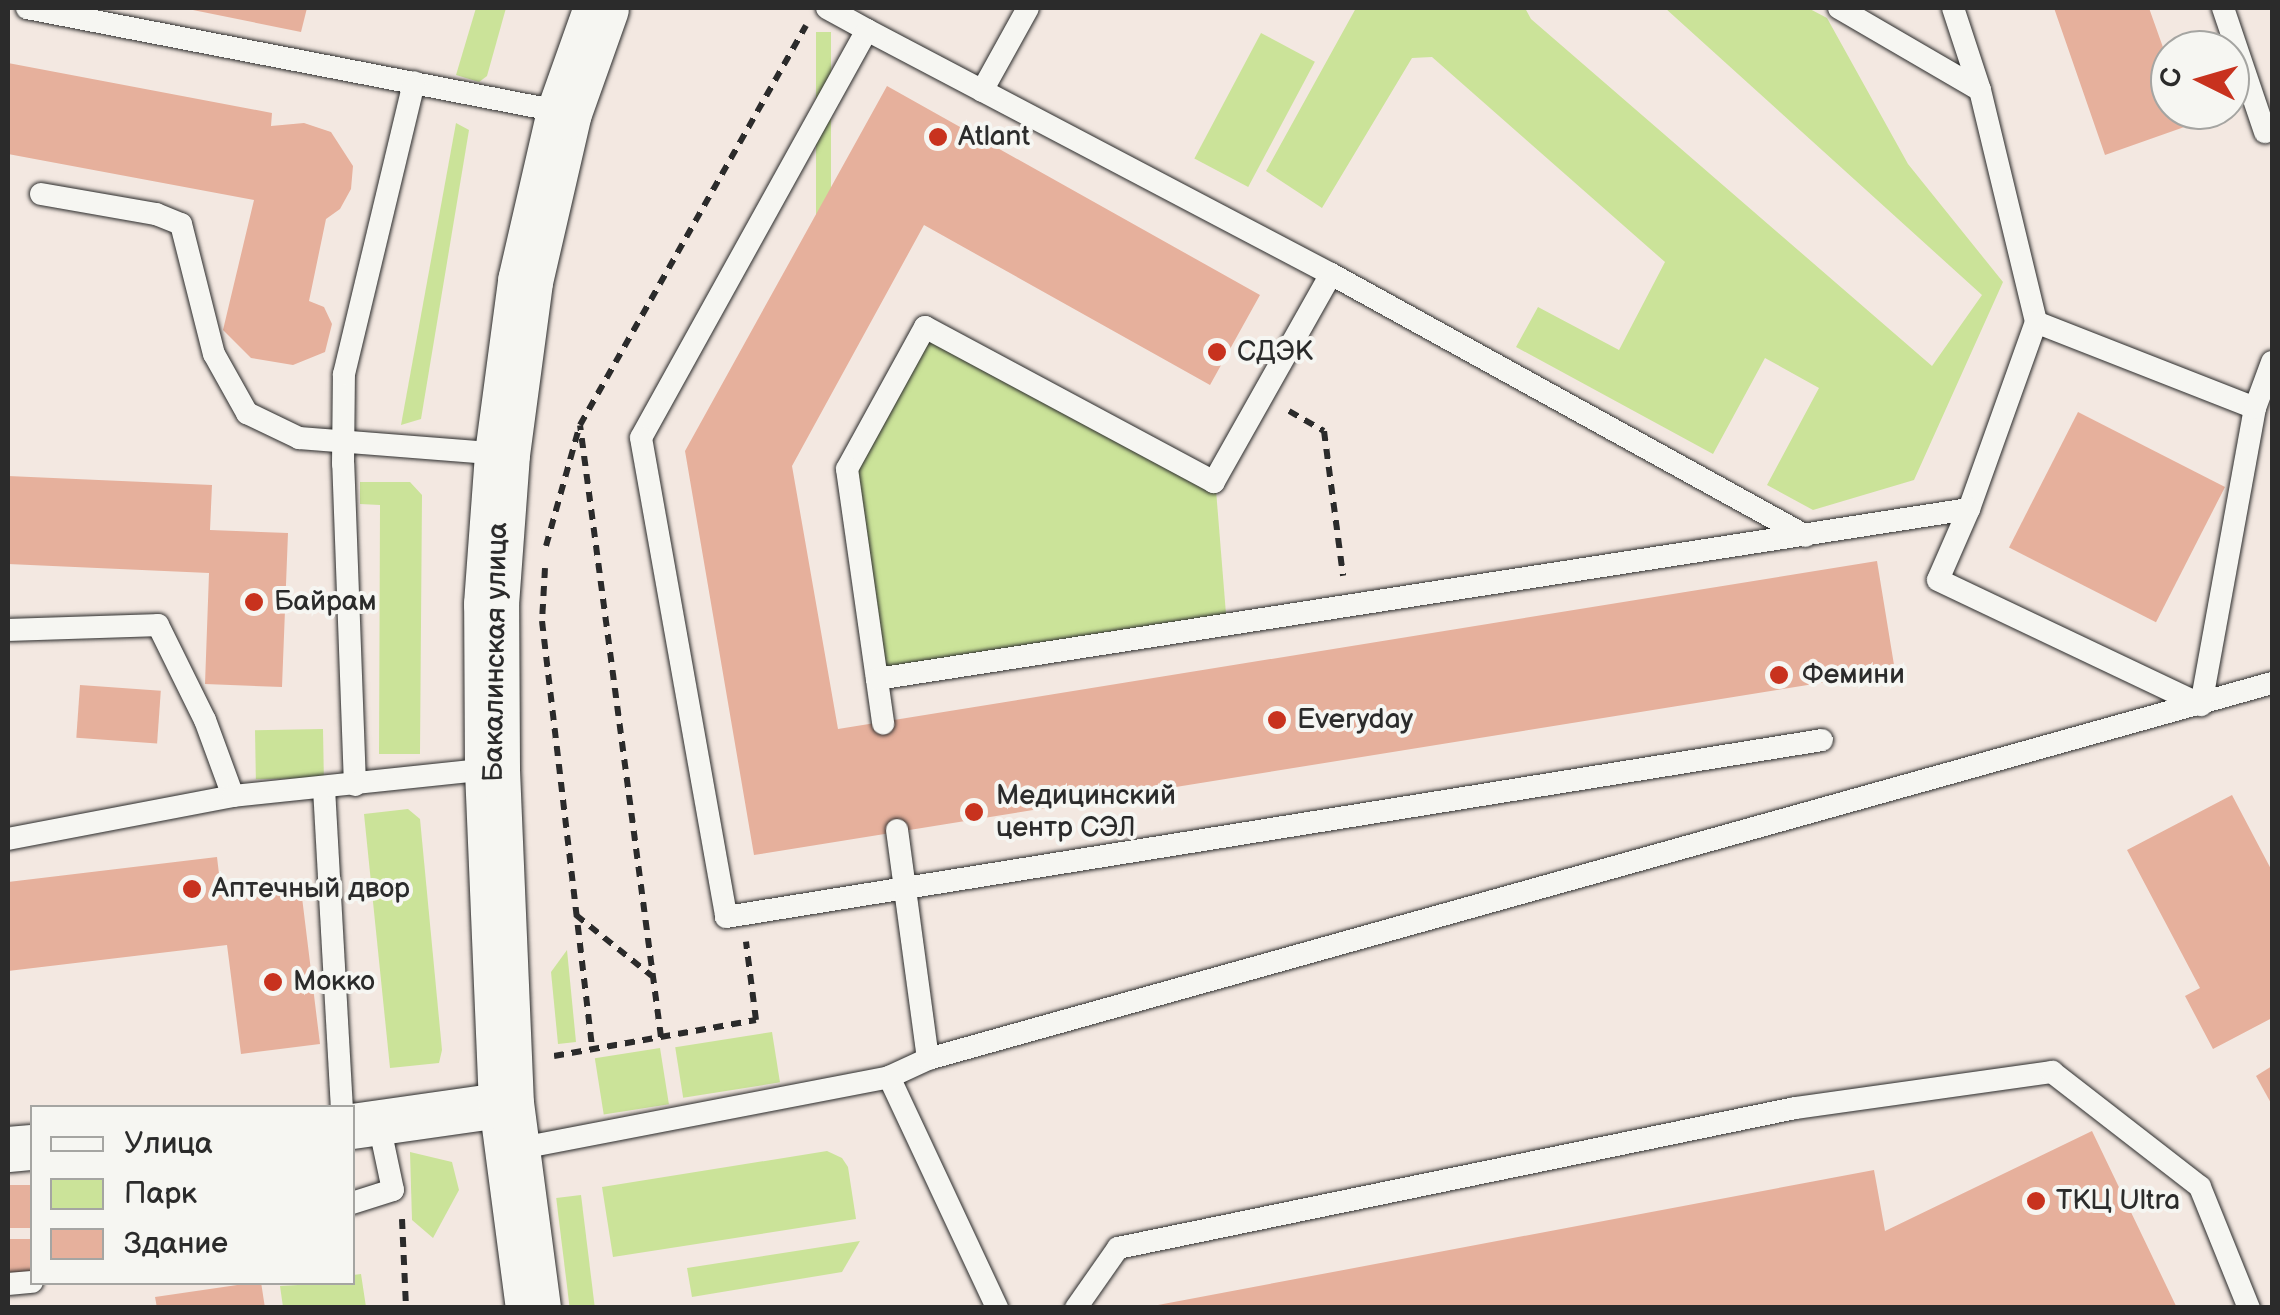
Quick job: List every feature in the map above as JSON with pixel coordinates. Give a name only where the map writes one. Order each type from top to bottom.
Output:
[{"type":"main road","name":"Бакалинская улица","points":[[533,1308],[508,1127],[492,770],[491,604],[502,454],[525,280],[564,112],[600,8]]},
{"type":"street","points":[[358,1119],[508,1127]]},
{"type":"lane","points":[[27,8],[564,112]]},
{"type":"lane","points":[[828,8],[1331,274],[1806,536]]},
{"type":"lane","points":[[982,92],[1028,8]]},
{"type":"lane","points":[[1839,8],[1980,90]]},
{"type":"lane","points":[[1952,8],[1980,90],[2036,322],[1969,510],[1938,580],[2201,705]]},
{"type":"lane","points":[[2223,8],[2266,132]]},
{"type":"lane","points":[[866,30],[641,438],[726,918],[1822,740]]},
{"type":"lane","points":[[356,785],[343,444],[344,374],[414,82]]},
{"type":"lane","points":[[42,194],[156,214],[181,224],[214,354],[247,413],[299,438],[502,454]]},
{"type":"lane","points":[[883,723],[847,468],[925,327],[1214,482],[1331,274]]},
{"type":"lane","points":[[2036,322],[2255,408]]},
{"type":"lane","points":[[2201,705],[2255,408],[2272,362]]},
{"type":"lane","points":[[877,680],[1969,510]]},
{"type":"lane","points":[[10,630],[158,624],[205,720],[232,796]]},
{"type":"lane","points":[[508,1127],[889,1077],[928,1059],[2272,683]]},
{"type":"lane","points":[[8,839],[232,796],[492,770]]},
{"type":"lane","points":[[324,788],[358,1119],[393,1190],[355,1202]]},
{"type":"lane","points":[[897,830],[928,1059]]},
{"type":"lane","points":[[1076,1308],[1118,1248],[1795,1108],[2052,1072],[2200,1187],[2249,1308]]},
{"type":"lane","points":[[889,1077],[997,1308]]},
{"type":"path","points":[[1262,397],[1324,430],[1347,607]]},
{"type":"path","points":[[580,425],[546,542],[542,621],[592,1049]]},
{"type":"path","points":[[576,914],[653,976]]},
{"type":"path","points":[[554,1056],[756,1020],[743,915]]},
{"type":"green space","points":[[476,8],[506,8],[487,76],[479,82],[456,75]]},
{"type":"green space","points":[[1356,8],[1525,8],[1531,19],[1932,366],[1982,295],[1665,8],[1808,8],[1827,18],[1908,164],[2003,282],[1914,480],[1813,510],[1767,485],[1819,388],[1765,358],[1713,454],[1516,347],[1538,307],[1619,350],[1665,262],[1432,57],[1412,58],[1322,208],[1266,171]]},
{"type":"green space","points":[[816,32],[831,32],[831,382],[816,382]]},
{"type":"green space","points":[[1261,33],[1315,62],[1248,187],[1194,158]]},
{"type":"green space","points":[[456,123],[469,130],[421,419],[401,425]]},
{"type":"green space","points":[[929,340],[1216,490],[1226,614],[887,678],[857,471]]},
{"type":"green space","points":[[360,482],[410,482],[422,495],[420,754],[379,754],[380,505],[360,504]]},
{"type":"green space","points":[[323,729],[324,778],[256,779],[255,730]]},
{"type":"green space","points":[[408,809],[420,819],[442,1050],[439,1063],[390,1068],[364,814]]},
{"type":"green space","points":[[567,950],[576,1042],[558,1044],[551,972]]},
{"type":"green space","points":[[772,1032],[780,1082],[683,1098],[675,1047]]},
{"type":"green space","points":[[660,1048],[669,1104],[604,1115],[595,1058]]},
{"type":"green space","points":[[827,1151],[842,1158],[848,1167],[856,1219],[613,1257],[602,1187]]},
{"type":"green space","points":[[410,1152],[452,1162],[459,1190],[433,1238],[412,1220]]},
{"type":"green space","points":[[581,1195],[595,1307],[570,1308],[556,1198]]},
{"type":"green space","points":[[860,1241],[842,1272],[692,1297],[687,1268]]},
{"type":"green space","points":[[361,1274],[366,1307],[283,1307],[280,1286],[355,1285],[355,1275]]},
{"type":"building","points":[[183,8],[307,8],[301,32]]},
{"type":"building","points":[[2054,8],[2149,8],[2157,30],[2150,30],[2150,130],[2176,130],[2105,155]]},
{"type":"building","points":[[8,63],[272,113],[271,126],[304,123],[331,132],[353,166],[351,189],[340,209],[326,219],[309,301],[324,307],[332,324],[325,352],[293,365],[251,358],[223,330],[254,200],[8,154]]},
{"type":"building","points":[[887,86],[1260,295],[1210,385],[924,225],[792,466],[838,729],[1877,561],[1895,671],[754,855],[685,451]]},
{"type":"building","points":[[2078,412],[2225,487],[2156,622],[2009,547]]},
{"type":"building","points":[[8,476],[212,485],[210,530],[288,533],[282,687],[205,684],[209,573],[8,564]]},
{"type":"building","points":[[80,685],[161,691],[157,744],[76,738]]},
{"type":"building","points":[[2232,795],[2272,871],[2272,1018],[2213,1049],[2185,996],[2200,988],[2127,850]]},
{"type":"building","points":[[217,857],[221,891],[300,881],[320,1044],[241,1054],[227,945],[8,971],[8,882]]},
{"type":"building","points":[[2272,1066],[2272,1105],[2256,1076]]},
{"type":"building","name":"ТКЦ Ultra","points":[[2092,1131],[2177,1308],[1142,1308],[1874,1170],[1885,1231]]},
{"type":"building","points":[[8,1185],[30,1185],[30,1228],[8,1228]]},
{"type":"building","points":[[8,1239],[30,1239],[30,1275],[8,1275]]},
{"type":"building","points":[[261,1285],[265,1308],[157,1308],[155,1297]]},
{"type":"place","name":"Atlant","points":[[938,137]]},
{"type":"place","name":"СДЭК","points":[[1217,352]]},
{"type":"place","name":"Байрам","points":[[254,602]]},
{"type":"place","name":"Фемини","points":[[1779,675]]},
{"type":"place","name":"Everyday","points":[[1277,720]]},
{"type":"place","name":"Медицинский центр СЭЛ","points":[[974,812]]},
{"type":"place","name":"Аптечный двор","points":[[192,889]]},
{"type":"place","name":"Мокко","points":[[273,982]]},
{"type":"place","name":"ТКЦ Ultra","points":[[2036,1201]]}]
